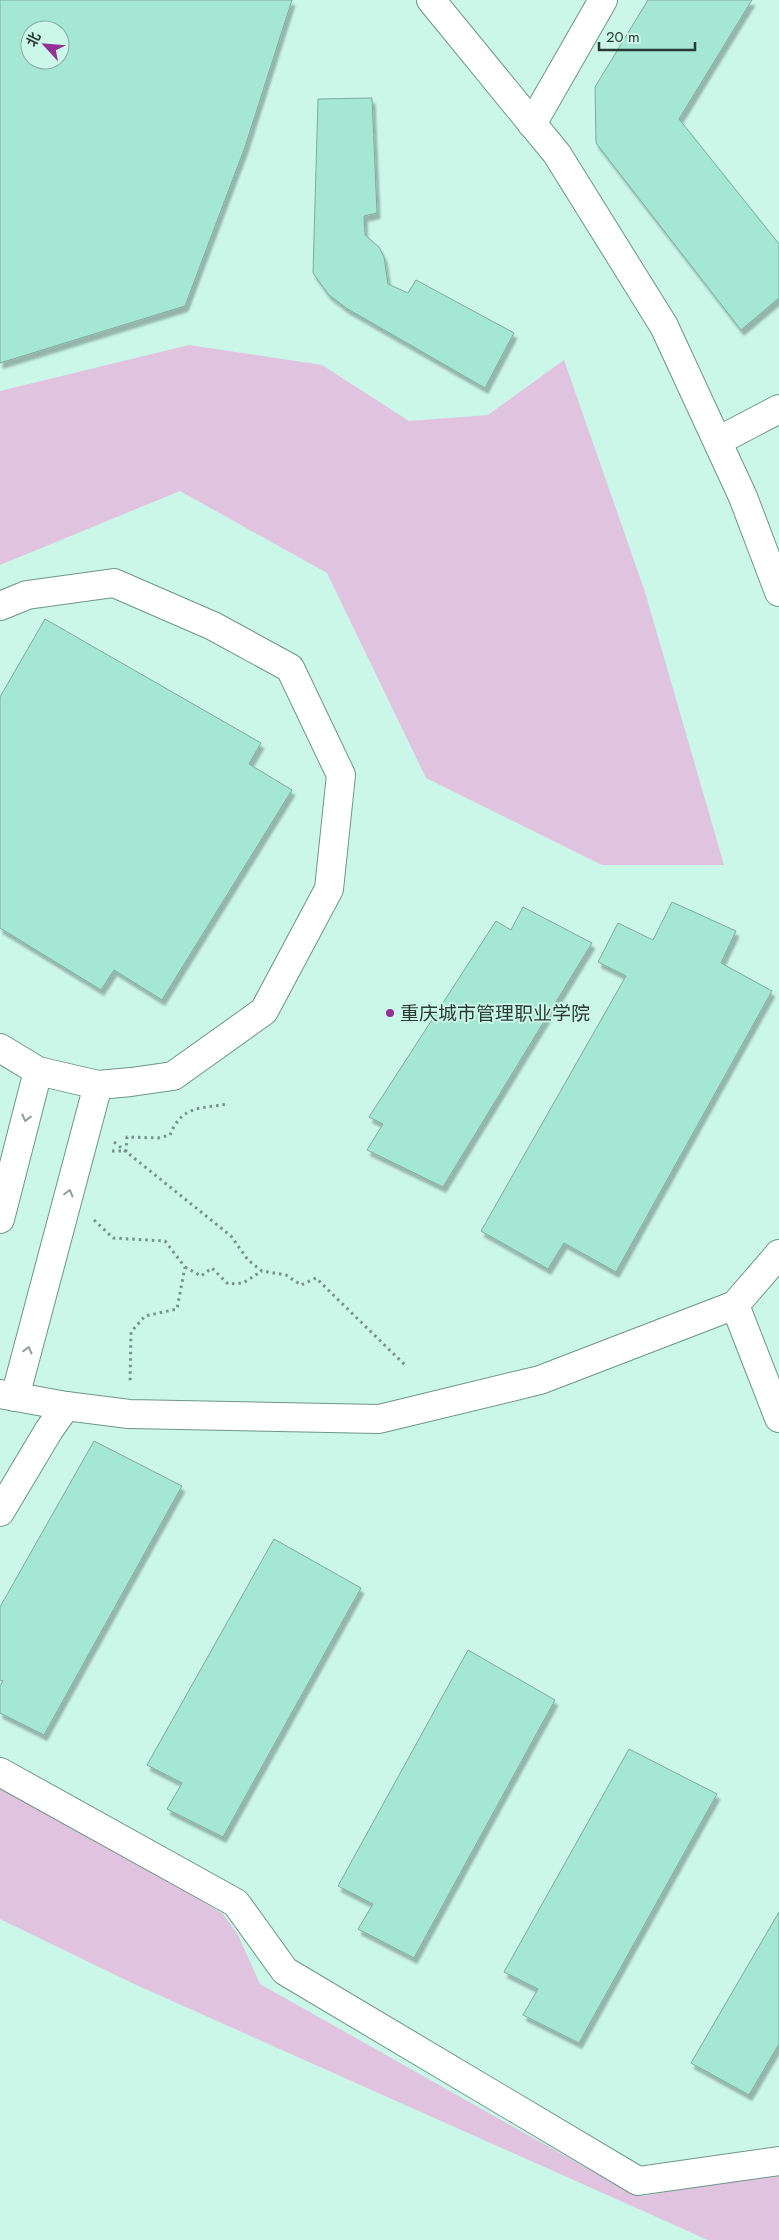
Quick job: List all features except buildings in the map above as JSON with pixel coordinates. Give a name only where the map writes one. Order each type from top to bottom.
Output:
[{"type":"street","points":[[431,0],[557,154],[664,326],[743,497],[779,592]]},
{"type":"street","points":[[532,124],[603,0]]},
{"type":"street","points":[[718,441],[779,409]]},
{"type":"street","points":[[0,606],[27,595],[114,583],[213,626],[290,668],[341,775],[329,890],[264,1011],[173,1076],[98,1085],[38,1071],[0,1048]]},
{"type":"street","points":[[0,1219],[38,1071]]},
{"type":"street","points":[[98,1085],[69,1195],[8,1395],[66,1406],[130,1414],[379,1420],[540,1380],[735,1305],[779,1254]]},
{"type":"street","points":[[735,1305],[779,1418]]},
{"type":"street","points":[[0,1512],[49,1430],[66,1406]]},
{"type":"street","points":[[0,1772],[236,1903],[285,1971],[638,2181],[779,2161]]},
{"type":"path","points":[[126,1152],[127,1137],[158,1138],[170,1135],[174,1124],[187,1111],[227,1104]]},
{"type":"path","points":[[89,1121],[231,1236],[248,1260],[262,1271],[286,1275],[301,1285],[316,1278],[406,1366]]},
{"type":"path","points":[[81,1149],[126,1152]]},
{"type":"path","points":[[69,1195],[113,1238],[165,1241],[185,1268],[201,1276],[212,1268],[228,1284],[243,1283],[262,1271]]},
{"type":"path","points":[[130,1414],[131,1332],[145,1316],[177,1309],[185,1268]]},
{"type":"shaded area","points":[[189,345],[322,365],[409,421],[488,415],[564,360],[645,592],[724,865],[602,865],[426,778],[327,573],[180,491],[0,565],[0,391]]},
{"type":"shaded area","points":[[0,1780],[223,1914],[238,1935],[260,1984],[622,2188],[643,2196],[765,2175],[779,2165],[779,2240],[708,2240],[132,1983],[0,1919]]},
{"type":"place","name":"重庆城市管理职业学院","points":[[390,1013]]}]
